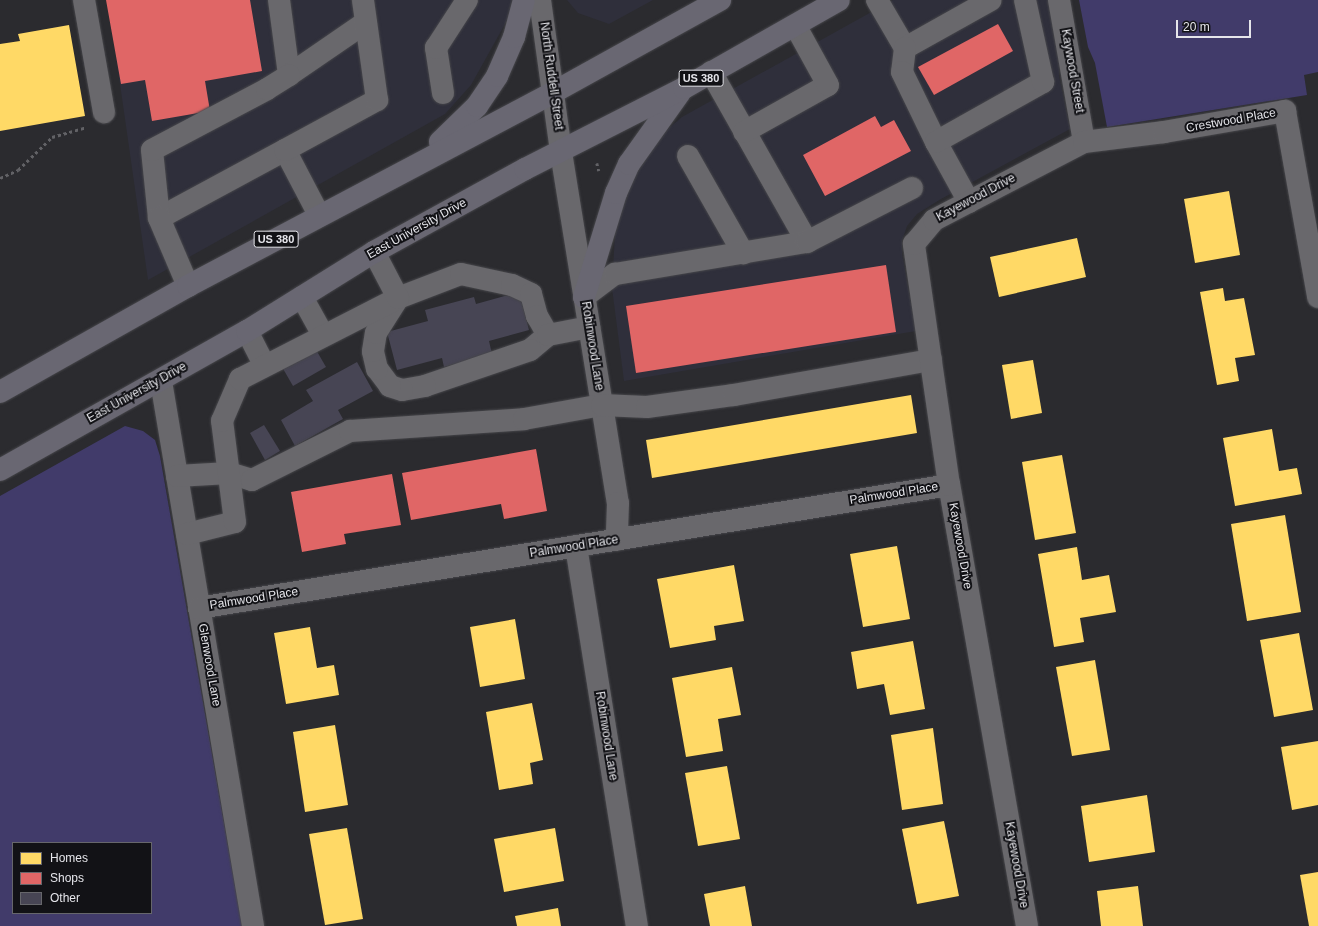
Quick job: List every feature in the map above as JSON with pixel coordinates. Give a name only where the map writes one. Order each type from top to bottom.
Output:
[{"type":"main road","points":[[402,171],[455,129],[477,106],[497,76],[514,37],[524,0]]},
{"type":"main road","name":"US 380","points":[[0,392],[188,286],[402,171],[554,92],[718,0]]},
{"type":"main road","name":"East University Drive","points":[[0,470],[161,381],[247,331],[374,252],[525,169],[684,88],[839,0]]},
{"type":"main road","points":[[584,297],[616,193],[629,164],[684,88]]},
{"type":"street","points":[[84,0],[104,112]]},
{"type":"street","points":[[279,0],[289,75]]},
{"type":"street","points":[[159,218],[377,100],[363,0]]},
{"type":"street","points":[[443,93],[436,48],[467,0]]},
{"type":"street","name":"North Ruddell Street","points":[[540,0],[554,92],[561,152]]},
{"type":"street","points":[[877,0],[906,48],[902,72],[936,142],[968,202]]},
{"type":"street","points":[[906,48],[991,0]]},
{"type":"street","points":[[1025,0],[1043,82]]},
{"type":"street","name":"Kaywood Street","points":[[1059,0],[1084,142]]},
{"type":"street","points":[[188,286],[159,218],[152,150],[267,89],[366,22]]},
{"type":"street","points":[[744,132],[828,85],[795,25]]},
{"type":"street","points":[[711,72],[807,242]]},
{"type":"street","points":[[936,142],[1043,82],[1073,77]]},
{"type":"street","name":"Crestwood Place","points":[[1084,142],[1164,132],[1285,111],[1318,297]]},
{"type":"street","name":"Kayewood Drive","points":[[1027,926],[949,485],[914,244],[934,220],[1084,142]]},
{"type":"street","points":[[285,150],[319,216]]},
{"type":"street","name":"Robinwood Lane","points":[[561,152],[618,503],[617,540]]},
{"type":"street","points":[[688,156],[743,253]]},
{"type":"street","points":[[584,297],[615,274],[807,242],[912,188]]},
{"type":"street","points":[[374,252],[398,298]]},
{"type":"street","points":[[187,534],[235,522],[222,421],[240,378],[266,366],[323,334],[398,298],[461,274],[512,285],[531,294],[537,316],[548,335]]},
{"type":"street","points":[[302,297],[323,334]]},
{"type":"street","points":[[398,298],[376,333],[373,351],[382,375],[390,386],[402,390],[425,386],[530,350],[548,335],[589,327]]},
{"type":"street","points":[[247,331],[266,366]]},
{"type":"street","points":[[177,476],[229,473],[252,480],[350,431],[524,419],[602,405],[647,407],[734,395],[931,360]]},
{"type":"street","name":"Glenwood Lane","points":[[161,381],[254,926]]},
{"type":"street","name":"Palmwood Place","points":[[199,608],[949,485]]},
{"type":"street","name":"Robinwood Lane","points":[[576,546],[637,926]]},
{"type":"path","points":[[0,178],[18,170],[52,137],[92,126],[104,112]]},
{"type":"shaded area","points":[[108,0],[512,0],[510,15],[471,85],[445,114],[148,280]]},
{"type":"shaded area","points":[[567,0],[653,0],[609,24],[578,13]]},
{"type":"shaded area","points":[[893,0],[1052,0],[1059,36],[1059,76],[1070,129],[941,199],[917,214],[907,226],[902,241],[902,254],[916,331],[624,381],[612,288],[615,234],[622,200],[642,162],[668,129],[682,117]]},
{"type":"shaded area","points":[[1079,0],[1318,0],[1318,72],[1304,75],[1307,95],[1107,127],[1095,63],[1088,47]]},
{"type":"shaded area","points":[[125,426],[143,431],[155,440],[160,456],[242,926],[0,926],[0,496]]},
{"type":"building: Homes","points":[[69,25],[85,116],[0,131],[0,44],[20,41],[18,34]]},
{"type":"building: Homes","points":[[1229,191],[1240,255],[1195,263],[1184,199]]},
{"type":"building: Homes","points":[[1077,238],[1086,277],[999,297],[990,257]]},
{"type":"building: Homes","points":[[1223,288],[1225,301],[1244,298],[1255,355],[1235,358],[1239,381],[1217,385],[1200,292]]},
{"type":"building: Homes","points":[[1033,360],[1042,413],[1011,419],[1002,365]]},
{"type":"building: Homes","points":[[911,395],[917,433],[652,478],[646,440]]},
{"type":"building: Homes","points":[[1272,429],[1279,471],[1297,468],[1302,494],[1235,506],[1223,438]]},
{"type":"building: Homes","points":[[1062,455],[1076,533],[1035,540],[1022,462]]},
{"type":"building: Homes","points":[[1285,515],[1301,612],[1247,621],[1231,524]]},
{"type":"building: Homes","points":[[897,546],[910,619],[863,627],[850,554]]},
{"type":"building: Homes","points":[[1077,547],[1082,580],[1109,575],[1116,612],[1080,618],[1084,642],[1054,647],[1038,554]]},
{"type":"building: Homes","points":[[734,565],[744,621],[714,626],[716,640],[670,648],[657,579]]},
{"type":"building: Homes","points":[[515,619],[525,679],[480,687],[470,627]]},
{"type":"building: Homes","points":[[310,627],[317,668],[334,665],[339,695],[286,704],[274,633]]},
{"type":"building: Homes","points":[[1299,633],[1313,710],[1274,717],[1260,640]]},
{"type":"building: Homes","points":[[913,641],[925,709],[890,715],[884,684],[857,689],[851,652]]},
{"type":"building: Homes","points":[[1095,660],[1110,750],[1072,756],[1056,667]]},
{"type":"building: Homes","points":[[732,667],[741,715],[718,719],[723,751],[686,757],[672,678]]},
{"type":"building: Homes","points":[[532,703],[543,760],[530,763],[533,784],[499,790],[486,712]]},
{"type":"building: Homes","points":[[335,725],[348,805],[305,812],[293,732]]},
{"type":"building: Homes","points":[[933,728],[943,804],[902,810],[891,735]]},
{"type":"building: Homes","points":[[1318,741],[1318,805],[1292,810],[1281,747]]},
{"type":"building: Homes","points":[[727,766],[740,839],[698,846],[685,773]]},
{"type":"building: Homes","points":[[1147,795],[1155,852],[1089,862],[1081,806]]},
{"type":"building: Homes","points":[[944,821],[959,896],[917,904],[902,829]]},
{"type":"building: Homes","points":[[347,828],[363,919],[325,925],[309,834]]},
{"type":"building: Homes","points":[[555,828],[564,881],[504,892],[494,839]]},
{"type":"building: Homes","points":[[1318,872],[1318,926],[1309,926],[1300,875]]},
{"type":"building: Homes","points":[[745,886],[752,926],[710,926],[704,894]]},
{"type":"building: Homes","points":[[1138,886],[1143,926],[1101,926],[1097,891]]},
{"type":"building: Homes","points":[[558,908],[561,926],[517,926],[515,916]]},
{"type":"building: Shops","points":[[106,0],[250,0],[262,71],[205,81],[210,111],[152,121],[145,80],[121,84]]},
{"type":"building: Shops","points":[[998,24],[1013,51],[934,95],[918,67]]},
{"type":"building: Shops","points":[[875,116],[881,127],[894,120],[911,151],[825,196],[803,155]]},
{"type":"building: Shops","points":[[886,265],[896,332],[636,373],[626,306]]},
{"type":"building: Shops","points":[[536,449],[547,511],[504,519],[501,504],[411,520],[402,473]]},
{"type":"building: Shops","points":[[392,474],[401,525],[344,534],[346,544],[302,552],[291,492]]},
{"type":"building: Other","points":[[519,292],[529,330],[489,341],[492,354],[444,367],[442,358],[397,370],[387,332],[428,321],[425,310],[474,297],[476,304]]},
{"type":"building: Other","points":[[315,348],[326,367],[293,386],[282,367]]},
{"type":"building: Other","points":[[357,362],[373,391],[338,410],[343,419],[295,446],[281,420],[313,401],[306,390]]},
{"type":"building: Other","points":[[264,425],[280,451],[265,460],[250,433]]}]
